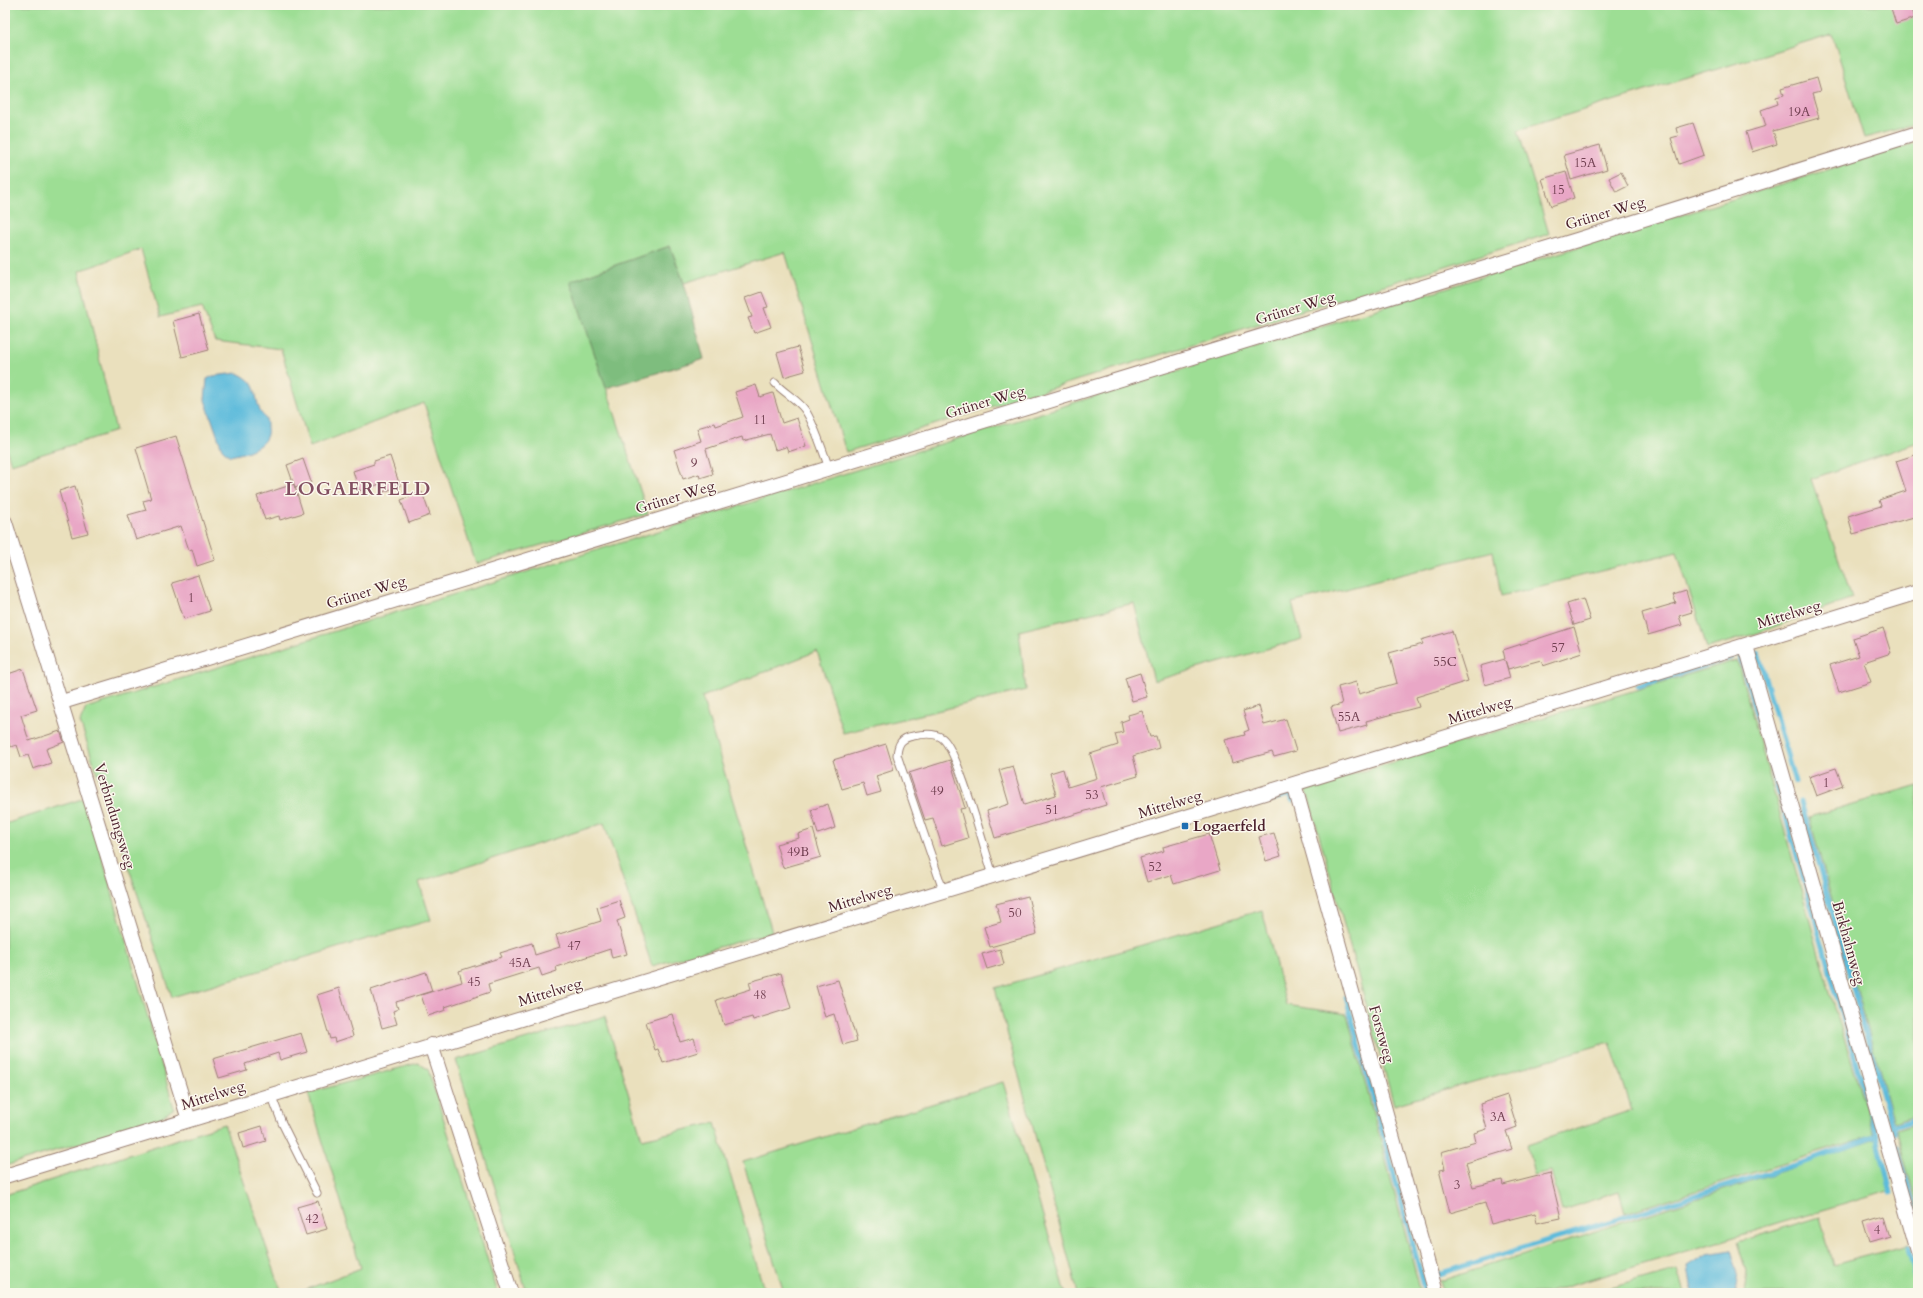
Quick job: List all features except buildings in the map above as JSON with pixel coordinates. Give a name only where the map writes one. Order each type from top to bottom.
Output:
[{"type":"street","name":"Grüner Weg","points":[[62,702],[1570,242],[1918,133]]},
{"type":"street","name":"Verbindungsweg","points":[[5,522],[62,702],[190,1120]]},
{"type":"street","name":"Mittelweg","points":[[5,1176],[431,1045],[1294,784],[1918,592]]},
{"type":"street","name":"Birkhahnweg","points":[[1746,646],[1918,1251]]},
{"type":"street","name":"Forstweg","points":[[1294,784],[1436,1293]]},
{"type":"street","points":[[431,1045],[511,1293]]},
{"type":"lane","points":[[775,383],[784,392],[798,402],[806,412],[829,468]]},
{"type":"lane","points":[[943,890],[897,755],[898,745],[902,740],[911,736],[934,734],[943,738],[948,745],[960,770],[993,875]]},
{"type":"lane","points":[[271,1094],[282,1123],[317,1192]]},
{"type":"green space","points":[[5,5],[1913,5],[1918,21],[1918,124],[1864,138],[1832,34],[1518,130],[1549,234],[846,452],[785,252],[684,283],[670,246],[571,281],[648,514],[476,564],[424,403],[310,447],[281,349],[215,341],[202,307],[160,317],[141,249],[79,271],[116,431],[11,464],[5,445]]},
{"type":"green space","points":[[1918,142],[1918,442],[1811,479],[1852,598],[1758,633],[1707,648],[1677,552],[1501,596],[1493,551],[1292,603],[1302,639],[1154,681],[1134,603],[1019,631],[1026,690],[843,733],[817,651],[702,697],[772,932],[652,966],[604,823],[419,882],[431,920],[172,997],[80,722],[86,708]]},
{"type":"green space","points":[[670,246],[684,283],[704,359],[606,388],[570,281]]},
{"type":"green space","points":[[1737,660],[1826,979],[1874,1135],[1625,1213],[1619,1192],[1562,1210],[1551,1171],[1534,1175],[1527,1145],[1632,1110],[1610,1042],[1394,1105],[1306,788]]},
{"type":"green space","points":[[1918,785],[1918,1115],[1894,1123],[1809,817]]},
{"type":"green space","points":[[85,798],[174,1108],[161,1118],[5,1166],[5,824]]},
{"type":"green space","points":[[1262,910],[1286,1005],[1347,1014],[1421,1293],[1078,1293],[995,988]]},
{"type":"green space","points":[[605,1016],[642,1139],[715,1123],[765,1293],[527,1293],[456,1060]]},
{"type":"green space","points":[[418,1063],[428,1069],[498,1293],[297,1293],[361,1268],[308,1093]]},
{"type":"green space","points":[[1003,1082],[1066,1293],[784,1293],[743,1162]]},
{"type":"green space","points":[[1918,1123],[1918,1209],[1896,1130]]},
{"type":"green space","points":[[224,1124],[282,1293],[5,1293],[5,1195]]},
{"type":"green space","points":[[1876,1139],[1889,1191],[1546,1293],[1443,1293],[1440,1281],[1789,1169]]},
{"type":"green space","points":[[1820,1217],[1833,1265],[1908,1245],[1918,1281],[1918,1293],[1744,1293],[1747,1271],[1738,1242]]},
{"type":"green space","points":[[1678,1269],[1685,1293],[1592,1293]]},
{"type":"water","points":[[237,373],[249,380],[254,388],[260,411],[267,421],[267,434],[265,439],[256,448],[230,456],[222,449],[205,400],[207,379],[213,376]]},
{"type":"water","points":[[1731,1250],[1738,1274],[1735,1293],[1692,1293],[1688,1266],[1707,1254]]},
{"type":"waterway","points":[[1758,653],[1795,782]]},
{"type":"waterway","points":[[1740,656],[1877,1136],[1891,1192]]},
{"type":"waterway","points":[[1638,686],[1732,657]]},
{"type":"waterway","points":[[1254,805],[1291,794],[1292,800]]},
{"type":"waterway","points":[[1801,802],[1894,1134]]},
{"type":"waterway","points":[[1346,997],[1426,1293]]},
{"type":"waterway","points":[[1892,1127],[1918,1119]]},
{"type":"waterway","points":[[1435,1275],[1811,1160],[1877,1136]]},
{"type":"waterway","points":[[1897,1147],[1918,1222]]},
{"type":"waterway","points":[[1908,1248],[1918,1285]]},
{"type":"place","name":"Logaerfeld","points":[[1185,826]]},
{"type":"district","name":"LOGAERFELD","points":[[358,488]]}]
